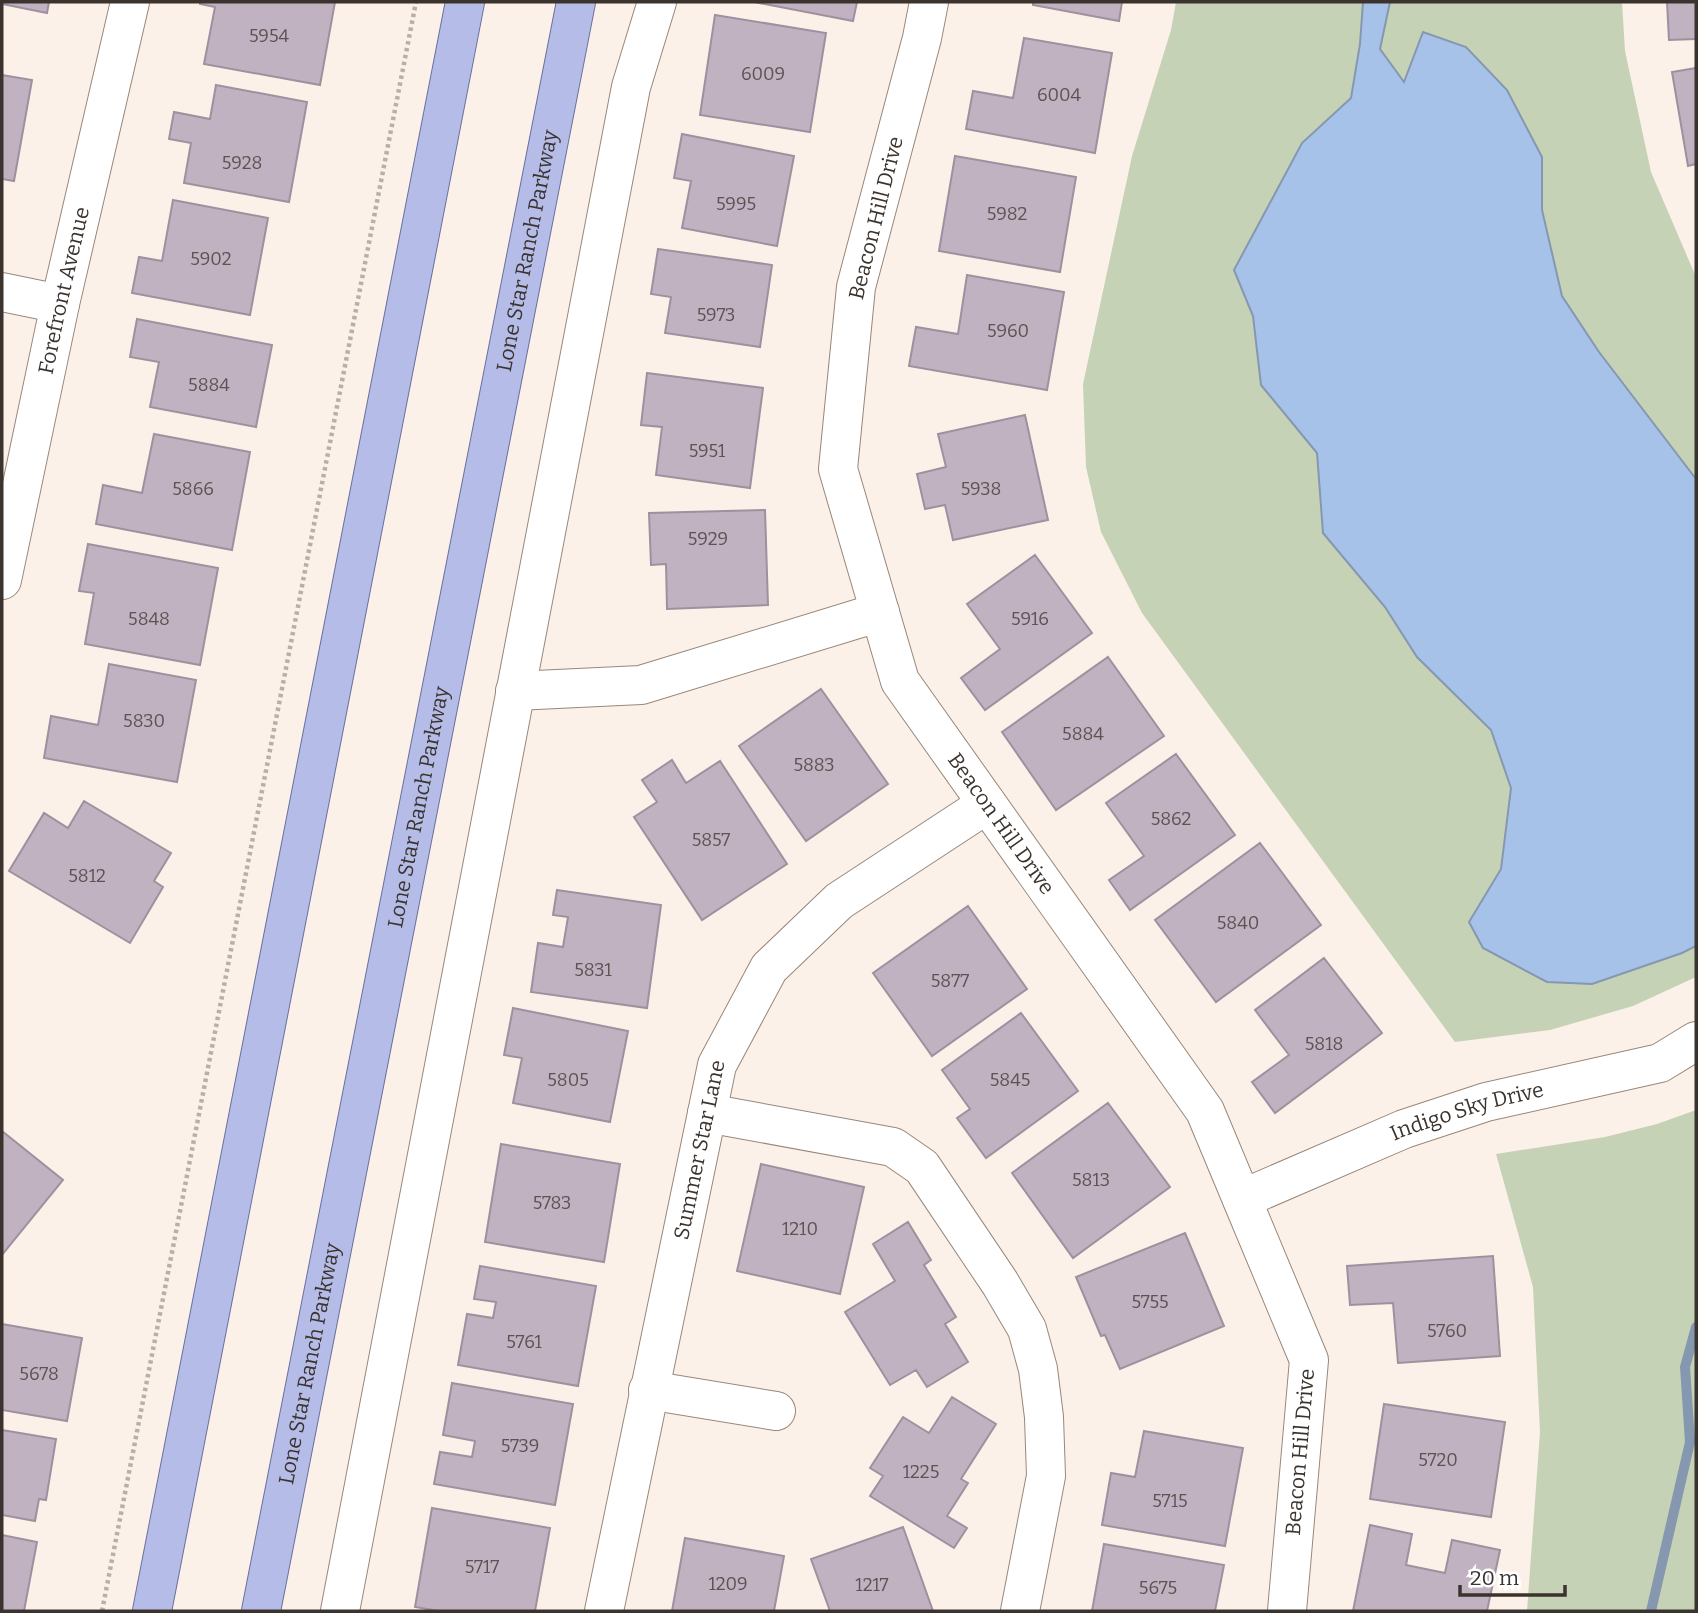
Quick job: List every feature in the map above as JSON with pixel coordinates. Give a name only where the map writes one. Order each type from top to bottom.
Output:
[{"type":"main road","points":[[152,1611],[465,2]]},
{"type":"main road","name":"Lone Star Ranch Parkway","points":[[261,1611],[576,2]]},
{"type":"street","name":"Forefront Avenue","points":[[2,580],[60,304],[130,2]]},
{"type":"street","points":[[340,1611],[631,88],[657,2]]},
{"type":"street","name":"Beacon Hill Drive","points":[[929,2],[922,38],[856,287],[838,469],[900,681],[1205,1111],[1309,1360],[1287,1611]]},
{"type":"street","points":[[2,292],[60,304]]},
{"type":"street","points":[[516,691],[641,685],[880,612]]},
{"type":"street","name":"Summer Star Lane","points":[[604,1611],[717,1065],[769,968],[839,901],[987,804]]},
{"type":"street","name":"Indigo Sky Drive","points":[[1242,1199],[1404,1129],[1486,1102],[1660,1063],[1696,1041]]},
{"type":"street","points":[[707,1113],[893,1147],[922,1167],[1000,1283],[1027,1329],[1038,1369],[1044,1417],[1046,1476],[1020,1611]]},
{"type":"street","points":[[648,1390],[776,1411]]},
{"type":"path","points":[[102,1611],[416,2]]},
{"type":"green space","points":[[1176,2],[1622,2],[1625,51],[1651,172],[1696,277],[1696,977],[1633,1006],[1550,1030],[1455,1042],[1142,613],[1101,532],[1086,467],[1083,384],[1132,156],[1171,30]]},
{"type":"green space","points":[[1696,1110],[1696,1611],[1527,1611],[1540,1432],[1533,1287],[1496,1154],[1605,1137],[1657,1124]]},
{"type":"water","points":[[1363,2],[1390,2],[1380,49],[1404,82],[1423,32],[1466,47],[1507,90],[1542,157],[1542,210],[1562,296],[1599,352],[1696,479],[1696,946],[1592,984],[1547,982],[1483,948],[1469,922],[1501,869],[1511,788],[1491,730],[1417,657],[1385,607],[1323,533],[1317,453],[1261,385],[1253,316],[1234,270],[1302,143],[1351,98],[1360,44]]},
{"type":"building","points":[[2,2],[49,2],[47,13]]},
{"type":"building","points":[[200,2],[335,2],[320,85],[204,64],[215,7]]},
{"type":"building","points":[[754,2],[857,2],[853,21]]},
{"type":"building","points":[[1033,2],[1122,2],[1119,21],[1033,5]]},
{"type":"building","points":[[1667,2],[1696,2],[1696,39],[1669,40]]},
{"type":"building","points":[[715,15],[826,33],[810,132],[700,115]]},
{"type":"building","points":[[1024,38],[1112,53],[1095,153],[966,129],[973,91],[1013,98]]},
{"type":"building","points":[[1696,68],[1696,164],[1688,166],[1672,72]]},
{"type":"building","points":[[2,75],[32,80],[14,181],[2,179]]},
{"type":"building","points":[[216,85],[307,102],[289,202],[184,183],[191,143],[169,139],[174,112],[210,119]]},
{"type":"building","points":[[682,134],[794,156],[777,246],[682,228],[691,181],[674,178]]},
{"type":"building","points":[[955,156],[1076,177],[1060,272],[939,251]]},
{"type":"building","points":[[173,200],[268,218],[250,315],[132,293],[139,257],[162,261]]},
{"type":"building","points":[[658,249],[772,265],[760,347],[665,333],[671,297],[651,294]]},
{"type":"building","points":[[967,275],[1064,292],[1047,390],[909,366],[916,327],[958,334]]},
{"type":"building","points":[[137,319],[272,345],[256,427],[150,407],[159,362],[130,357]]},
{"type":"building","points":[[647,373],[763,388],[750,488],[656,475],[662,427],[641,425]]},
{"type":"building","points":[[1025,415],[1048,520],[953,540],[945,505],[925,509],[917,474],[946,467],[938,434]]},
{"type":"building","points":[[154,434],[250,452],[232,550],[96,524],[103,485],[142,493]]},
{"type":"building","points":[[765,510],[768,605],[667,609],[666,564],[651,565],[649,513]]},
{"type":"building","points":[[88,544],[218,568],[200,665],[85,644],[94,593],[79,591]]},
{"type":"building","points":[[1035,555],[1092,633],[985,710],[961,678],[1000,649],[967,604]]},
{"type":"building","points":[[1108,657],[1164,736],[1056,810],[1002,732]]},
{"type":"building","points":[[109,664],[196,680],[177,782],[44,758],[51,716],[98,725]]},
{"type":"building","points":[[821,689],[888,784],[806,841],[739,746]]},
{"type":"building","points":[[1176,754],[1235,835],[1130,910],[1109,880],[1144,856],[1106,803]]},
{"type":"building","points":[[672,760],[686,783],[720,761],[787,864],[702,920],[634,817],[657,802],[642,780]]},
{"type":"building","points":[[84,801],[171,853],[154,881],[163,887],[130,943],[9,871],[44,813],[68,828]]},
{"type":"building","points":[[1260,843],[1321,925],[1216,1002],[1155,920]]},
{"type":"building","points":[[557,890],[661,905],[647,1008],[531,992],[538,943],[563,947],[568,917],[553,915]]},
{"type":"building","points":[[968,906],[1027,989],[932,1056],[873,973]]},
{"type":"building","points":[[1324,958],[1382,1033],[1275,1113],[1252,1082],[1289,1055],[1255,1010]]},
{"type":"building","points":[[513,1008],[628,1031],[610,1122],[513,1103],[522,1058],[504,1055]]},
{"type":"building","points":[[1021,1013],[1078,1091],[986,1158],[957,1118],[970,1109],[942,1070]]},
{"type":"building","points":[[1108,1103],[1170,1187],[1073,1258],[1012,1173]]},
{"type":"building","points":[[2,1131],[63,1180],[2,1255]]},
{"type":"building","points":[[501,1144],[620,1164],[604,1262],[485,1242]]},
{"type":"building","points":[[761,1164],[864,1187],[840,1294],[737,1271]]},
{"type":"building","points":[[908,1222],[931,1260],[924,1265],[956,1317],[945,1324],[968,1362],[927,1387],[916,1370],[890,1385],[845,1312],[895,1281],[873,1244]]},
{"type":"building","points":[[1185,1233],[1224,1326],[1120,1369],[1105,1335],[1101,1336],[1076,1277]]},
{"type":"building","points":[[1493,1256],[1500,1356],[1398,1363],[1393,1303],[1350,1305],[1347,1266]]},
{"type":"building","points":[[480,1266],[596,1286],[578,1386],[458,1365],[467,1314],[493,1318],[496,1302],[474,1299]]},
{"type":"building","points":[[2,1324],[82,1338],[67,1421],[2,1410]]},
{"type":"building","points":[[452,1383],[573,1404],[555,1505],[434,1484],[440,1452],[472,1457],[475,1441],[443,1435]]},
{"type":"building","points":[[952,1397],[996,1424],[961,1479],[968,1483],[947,1516],[967,1528],[954,1548],[870,1496],[883,1476],[870,1468],[903,1417],[929,1433]]},
{"type":"building","points":[[1384,1404],[1505,1422],[1491,1517],[1370,1499]]},
{"type":"building","points":[[2,1430],[56,1439],[46,1500],[39,1499],[35,1521],[2,1515]]},
{"type":"building","points":[[1144,1431],[1243,1448],[1225,1546],[1102,1525],[1111,1473],[1135,1477]]},
{"type":"building","points":[[432,1508],[550,1528],[535,1611],[439,1611],[415,1607]]},
{"type":"building","points":[[1370,1525],[1412,1534],[1406,1565],[1445,1573],[1452,1540],[1500,1550],[1487,1611],[1353,1611]]},
{"type":"building","points":[[903,1527],[933,1611],[830,1611],[811,1559]]},
{"type":"building","points":[[2,1535],[37,1542],[24,1611],[2,1611]]},
{"type":"building","points":[[685,1538],[784,1556],[774,1611],[672,1611]]},
{"type":"building","points":[[1104,1544],[1224,1565],[1215,1611],[1092,1611]]},
{"type":"waterway","points":[[1651,1611],[1690,1442],[1685,1367],[1696,1327]]}]
